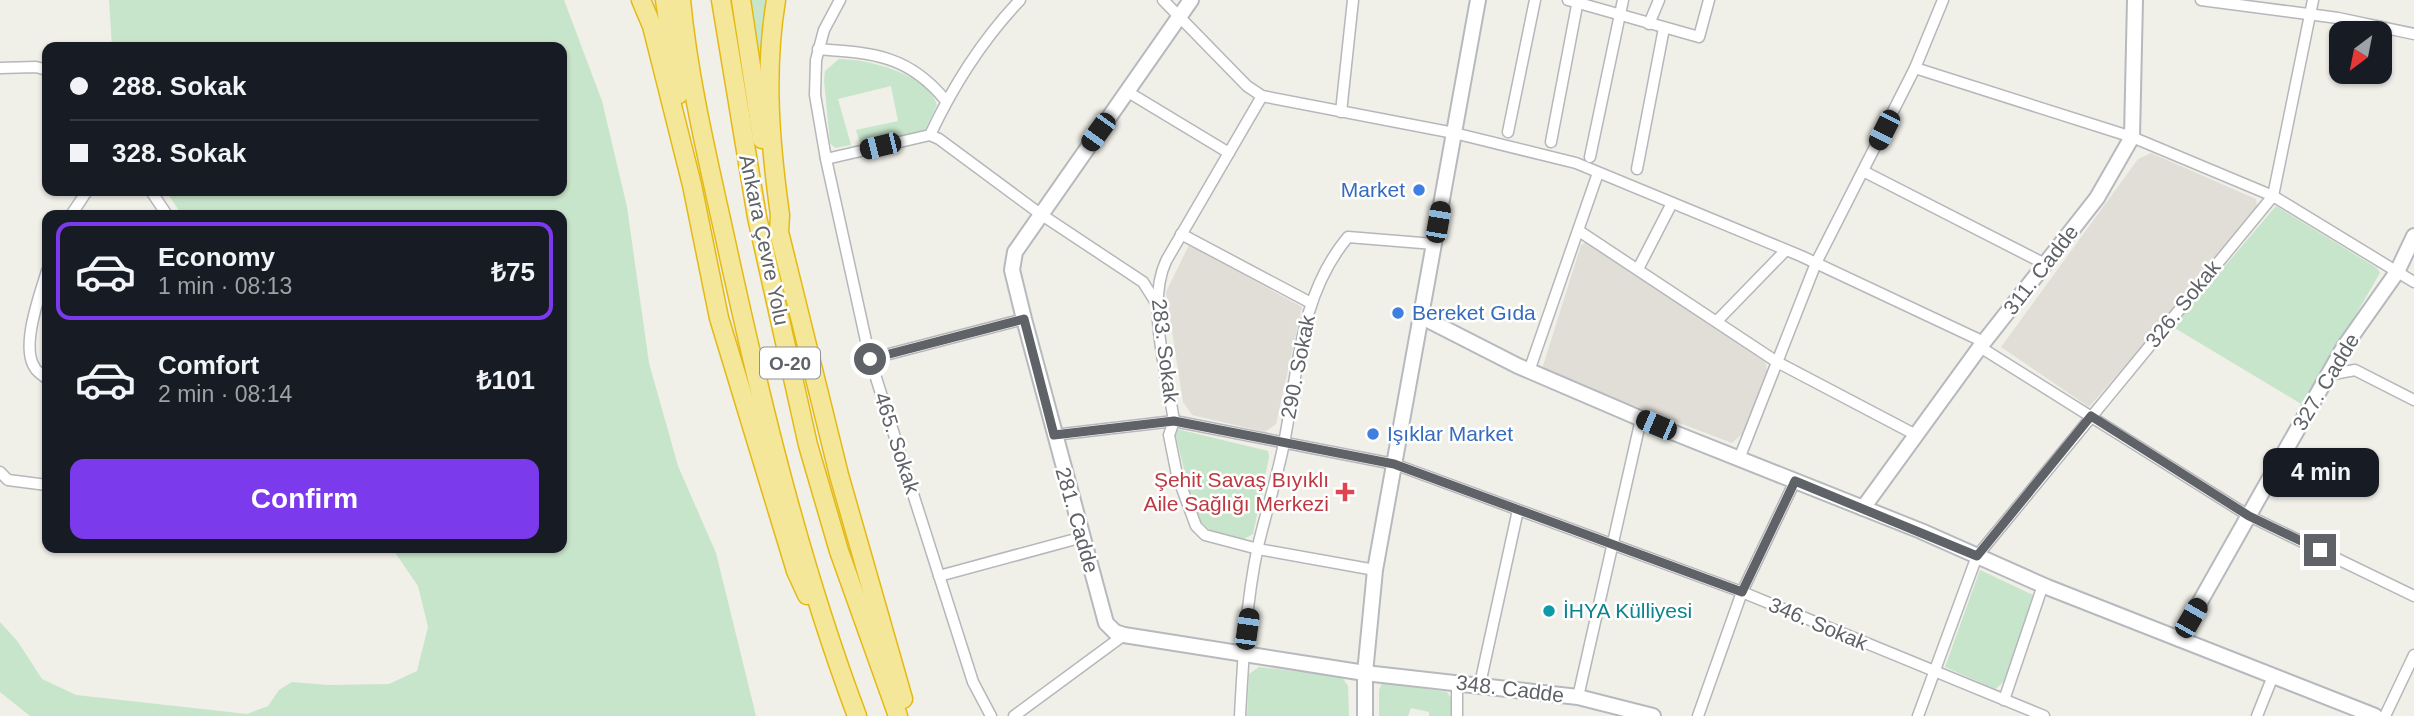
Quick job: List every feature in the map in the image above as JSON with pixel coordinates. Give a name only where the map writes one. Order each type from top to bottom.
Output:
[{"type":"highway","points":[[640,0],[652,26],[692,185],[719,318],[743,405],[796,571],[827,636]]},
{"type":"highway","points":[[666,0],[692,185]]},
{"type":"highway","name":"Ankara Çevre Yolu","points":[[681,0],[684,34],[753,363],[827,636],[858,716]]},
{"type":"highway","name":"Ankara Çevre Yolu","points":[[721,0],[757,217],[808,445],[839,551],[898,716]]},
{"type":"highway","points":[[741,0],[748,67],[779,232],[839,475],[900,687],[905,716]]},
{"type":"highway","points":[[776,0],[770,37],[768,93],[780,215],[779,232]]},
{"type":"street","name":"465. Sokak","points":[[839,0],[818,49],[816,94],[826,159],[870,359],[974,682],[990,716]]},
{"type":"street","points":[[930,135],[946,101],[989,35],[1020,0]]},
{"type":"street","points":[[1163,0],[1248,86],[1262,96],[1454,133],[1576,163],[1816,263],[1982,345],[2249,516],[2414,596]]},
{"type":"street","name":"281. Cadde","points":[[1124,635],[1115,632],[1106,623],[1014,282],[1013,261],[1020,241],[1039,213],[1128,92],[1191,0]]},
{"type":"street","points":[[1341,112],[1353,0]]},
{"type":"street","points":[[1365,716],[1365,673],[1375,570],[1478,0]]},
{"type":"street","points":[[1508,132],[1535,0]]},
{"type":"street","points":[[1590,156],[1623,0]]},
{"type":"street","points":[[1649,24],[1658,0]]},
{"type":"street","points":[[1551,142],[1574,1],[1620,12],[1649,24],[1699,37],[1709,0]]},
{"type":"street","points":[[1739,459],[1816,263],[1915,68],[1943,0]]},
{"type":"street","name":"311. Cadde","points":[[1863,508],[1982,345],[2097,198],[2132,137],[2135,0]]},
{"type":"street","points":[[2201,0],[2311,15],[2414,34]]},
{"type":"street","name":"326. Sokak","points":[[1918,716],[1977,556],[2273,196],[2313,0]]},
{"type":"street","points":[[1637,169],[1664,28]]},
{"type":"street","points":[[818,49],[860,52],[896,61],[920,73],[946,101]]},
{"type":"street","points":[[0,68],[36,66],[42,68]]},
{"type":"street","points":[[1915,68],[2132,137],[2273,196],[2414,282]]},
{"type":"street","points":[[1128,92],[1229,153]]},
{"type":"street","name":"283. Sokak","points":[[1262,96],[1162,269],[1156,302],[1174,421],[1169,435],[1177,475],[1196,526],[1205,535],[1258,549],[1375,570]]},
{"type":"street","points":[[826,159],[930,135],[1039,213],[1143,282],[1156,302]]},
{"type":"street","points":[[1863,171],[2045,264]]},
{"type":"street","points":[[1529,371],[1598,173]]},
{"type":"street","points":[[1638,269],[1672,203]]},
{"type":"street","points":[[1578,231],[1777,362],[1916,435]]},
{"type":"street","points":[[1181,234],[1311,303]]},
{"type":"street","name":"327. Cadde","points":[[2179,639],[2329,375],[2397,272],[2414,236]]},
{"type":"street","name":"290. Sokak","points":[[1240,716],[1243,656],[1258,549],[1284,444],[1311,303],[1318,283],[1348,237],[1434,244]]},
{"type":"street","points":[[1717,321],[1786,250]]},
{"type":"street","points":[[1143,282],[1162,269]]},
{"type":"street","points":[[42,287],[29,347],[34,368],[42,375]]},
{"type":"street","points":[[1422,317],[1529,371],[1641,419],[1863,508],[2043,585],[2375,716]]},
{"type":"street","points":[[870,359],[1024,319]]},
{"type":"street","points":[[2329,375],[2355,370],[2414,400]]},
{"type":"street","points":[[1578,697],[1641,419]]},
{"type":"street","name":"346. Sokak","points":[[1054,435],[1174,421],[1394,464],[1742,592],[2044,716]]},
{"type":"street","points":[[0,472],[8,480],[42,484]]},
{"type":"street","points":[[1698,716],[1742,592],[1795,481]]},
{"type":"street","points":[[1479,684],[1518,510]]},
{"type":"street","points":[[939,576],[1083,537]]},
{"type":"street","points":[[2004,700],[2043,585]]},
{"type":"street","points":[[1014,716],[1124,635],[1243,656],[1365,673]]},
{"type":"street","points":[[2385,716],[2414,655]]},
{"type":"street","name":"348. Cadde","points":[[1365,673],[1578,697],[1653,716]]},
{"type":"street","points":[[2257,716],[2273,676]]},
{"type":"street","points":[[1457,682],[1457,716]]},
{"type":"shaded area","points":[[2151,153],[2256,199],[2257,207],[2183,299],[2089,407],[2001,347],[2138,159]]},
{"type":"shaded area","points":[[1587,242],[1766,363],[1767,372],[1742,434],[1732,443],[1546,372],[1543,366],[1581,245]]},
{"type":"shaded area","points":[[1189,245],[1302,307],[1276,424],[1265,432],[1192,415],[1183,402],[1166,292]]},
{"type":"green space","points":[[109,0],[564,0],[602,101],[627,207],[649,363],[678,466],[716,553],[756,716],[30,716],[0,692],[0,622],[18,642],[42,679],[76,695],[247,714],[268,706],[279,690],[292,682],[328,685],[389,684],[417,671],[428,627],[418,586],[395,553],[567,553],[567,210],[179,210],[169,196],[567,196],[567,42],[112,42]]},
{"type":"green space","points":[[745,0],[769,0],[762,80]]},
{"type":"green space","points":[[839,59],[881,65],[922,85],[937,105],[924,132],[860,143],[856,130],[898,121],[891,86],[838,99],[851,145],[835,148],[830,143],[824,80],[825,71]]},
{"type":"green space","points":[[2276,206],[2377,268],[2380,273],[2303,405],[2173,327]]},
{"type":"green space","points":[[1177,429],[1268,451],[1253,534],[1244,539],[1211,531],[1196,517],[1175,433]]},
{"type":"green space","points":[[1980,570],[2033,595],[2005,681],[1995,689],[1945,667]]},
{"type":"green space","points":[[1259,667],[1342,677],[1348,686],[1349,716],[1247,716],[1249,674]]},
{"type":"green space","points":[[1382,683],[1447,692],[1452,700],[1452,716],[1429,716],[1429,712],[1411,708],[1408,716],[1379,716],[1379,690]]},
{"type":"place","name":"Market","points":[[1419,190]]},
{"type":"place","name":"Bereket Gıda","points":[[1398,313]]},
{"type":"place","name":"Işıklar Market","points":[[1373,434]]},
{"type":"place","name":"Şehit Savaş Bıyıklı Aile Sağlığı Merkezi","points":[[1345,492]]},
{"type":"place","name":"İHYA Külliyesi","points":[[1549,611]]},
{"type":"route","points":[[870,359],[1024,319],[1054,435],[1174,421],[1394,464],[1742,592],[1795,481],[1977,556],[2091,416],[2249,516],[2320,550]]}]
